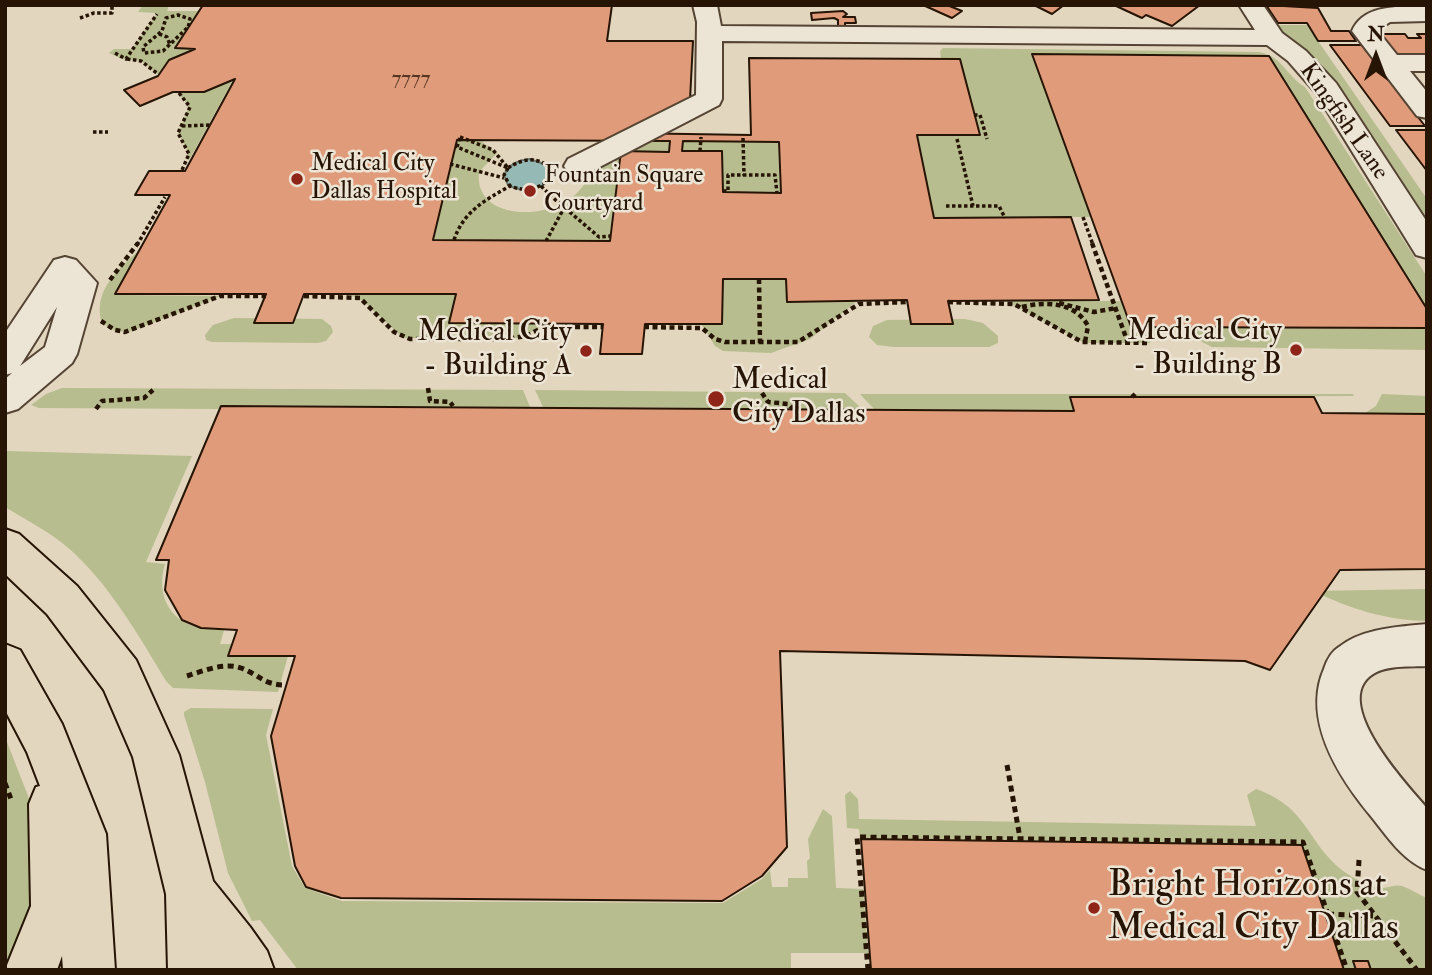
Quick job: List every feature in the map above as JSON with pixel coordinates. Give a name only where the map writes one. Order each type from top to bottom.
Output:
[{"type":"main road","points":[[5,547],[62,600],[120,675],[156,755],[191,894],[194,970]]},
{"type":"main road","points":[[5,665],[46,740],[82,834],[89,970]]},
{"type":"main road","points":[[30,970],[56,907],[56,828],[46,740]]},
{"type":"main road","points":[[191,894],[248,970]]},
{"type":"lane","points":[[578,166],[709,99],[709,33],[705,5]]},
{"type":"lane","name":"Kingfish Lane","points":[[1251,5],[1273,38],[1297,56],[1318,78],[1427,247]]},
{"type":"lane","points":[[1427,14],[1386,15],[1367,24],[1364,31],[1427,110]]},
{"type":"lane","points":[[709,33],[1273,38]]},
{"type":"lane","points":[[1390,63],[1427,63]]},
{"type":"lane","points":[[5,399],[28,362]]},
{"type":"lane","points":[[1427,645],[1381,651],[1359,658],[1342,677],[1336,707],[1342,731],[1356,757],[1427,846]]},
{"type":"path","points":[[80,18],[94,13],[112,13],[112,5]]},
{"type":"path","points":[[126,59],[157,14]]},
{"type":"path","points":[[173,15],[190,19],[188,28],[176,43],[158,53],[144,52],[143,47],[159,34],[165,26],[164,21],[173,15]]},
{"type":"path","points":[[159,34],[167,37],[170,45]]},
{"type":"path","points":[[115,53],[126,59],[145,62],[158,74]]},
{"type":"path","points":[[179,93],[190,107],[179,137],[188,148],[189,156],[182,170]]},
{"type":"path","points":[[974,115],[980,115],[987,139]]},
{"type":"path","points":[[181,126],[210,125]]},
{"type":"path","points":[[93,132],[108,132]]},
{"type":"path","points":[[460,137],[489,145],[500,155],[508,168],[457,147],[460,137]]},
{"type":"path","points":[[701,137],[701,151]]},
{"type":"path","points":[[743,138],[744,174]]},
{"type":"path","points":[[957,139],[973,206]]},
{"type":"path","points":[[454,240],[460,222],[467,212],[510,186],[529,190],[541,186],[552,176],[552,171],[545,162],[523,160],[508,168],[505,178]]},
{"type":"path","points":[[450,164],[505,178],[510,186]]},
{"type":"path","points":[[723,191],[728,191],[728,174],[775,174],[777,193]]},
{"type":"path","points":[[541,186],[599,237],[611,236]]},
{"type":"path","points":[[106,285],[130,257],[165,197]]},
{"type":"path","points":[[946,206],[999,206],[1005,218]]},
{"type":"path","points":[[546,241],[550,227],[560,218],[564,208]]},
{"type":"path","points":[[1083,217],[1128,343]]},
{"type":"path","points":[[759,279],[761,343]]},
{"type":"path","points":[[100,314],[102,323],[125,332],[220,296],[266,296]]},
{"type":"path","points":[[304,296],[360,298],[394,332],[410,339],[506,339],[526,336],[544,327],[603,327]]},
{"type":"path","points":[[644,327],[702,328],[720,342],[803,340],[859,304],[907,302]]},
{"type":"path","points":[[948,302],[1009,302],[1085,343],[1150,343]]},
{"type":"path","points":[[1021,307],[1046,303],[1068,304],[1094,312],[1116,308]]},
{"type":"path","points":[[1046,303],[1074,311],[1086,321],[1090,333],[1085,343]]},
{"type":"path","points":[[428,388],[430,401],[450,402],[453,406]]},
{"type":"path","points":[[96,410],[106,400],[144,398],[153,390]]},
{"type":"path","points":[[762,393],[768,402],[788,404],[793,409]]},
{"type":"path","points":[[187,676],[225,666],[241,668],[265,684],[286,685]]},
{"type":"path","points":[[1007,765],[1020,838]]},
{"type":"path","points":[[868,970],[857,836],[1303,842],[1347,970]]},
{"type":"path","points":[[1359,860],[1357,892],[1416,969]]},
{"type":"path","points":[[1328,914],[1374,916]]},
{"type":"green space","points":[[143,5],[169,5],[167,11],[199,11],[175,48],[195,49],[168,60],[159,75],[141,61],[122,59],[109,53],[114,49],[132,49],[157,13],[138,12]]},
{"type":"green space","points":[[1271,25],[1307,25],[1427,199],[1427,218],[1321,63]]},
{"type":"green space","points":[[943,48],[1258,52],[1273,57],[1305,87],[1424,272],[1427,277],[1427,309],[1269,56],[1032,54],[1091,217],[934,217],[918,136],[980,135],[960,59],[941,59],[940,51]]},
{"type":"green space","points":[[233,80],[189,160],[186,147],[178,134],[189,106],[176,91],[207,91]]},
{"type":"green space","points":[[457,140],[481,141],[497,153],[479,172],[481,191],[492,203],[509,210],[529,212],[550,208],[569,200],[583,186],[590,168],[634,142],[778,142],[780,192],[723,192],[722,151],[621,151],[609,240],[434,240]]},
{"type":"green space","points":[[137,252],[115,295],[221,296],[129,332],[115,331],[102,323],[100,302],[114,274]]},
{"type":"green space","points":[[720,278],[785,278],[787,303],[856,302],[810,339],[771,353],[723,351],[715,346],[702,325],[720,325]]},
{"type":"green space","points":[[350,295],[455,295],[449,324],[547,324],[519,338],[403,338],[363,301]]},
{"type":"green space","points":[[1006,301],[1121,301],[1130,327],[1155,327],[1155,337],[1150,343],[1084,343]]},
{"type":"green space","points":[[234,318],[322,319],[331,326],[333,332],[326,341],[318,343],[206,340],[205,335],[213,325]]},
{"type":"green space","points":[[965,319],[983,323],[998,336],[998,343],[989,347],[894,347],[877,345],[869,337],[873,326],[887,320]]},
{"type":"green space","points":[[1189,327],[1427,328],[1427,350],[1212,347],[1202,342]]},
{"type":"green space","points":[[62,388],[523,390],[530,407],[221,405],[219,409],[39,408],[31,405],[46,394]]},
{"type":"green space","points":[[535,390],[845,393],[862,409],[543,407]]},
{"type":"green space","points":[[860,394],[1354,396],[1070,397],[1074,411],[874,409]]},
{"type":"green space","points":[[1382,394],[1427,396],[1427,413],[1365,413],[1376,406]]},
{"type":"green space","points":[[5,451],[192,456],[146,562],[165,564],[162,582],[165,600],[182,621],[195,626],[225,627],[220,644],[291,645],[278,692],[173,688],[124,614],[88,567],[58,540],[5,507]]},
{"type":"green space","points":[[1427,589],[1427,621],[1369,612],[1313,591]]},
{"type":"green space","points":[[191,708],[273,709],[266,735],[292,866],[305,888],[342,901],[723,903],[762,879],[770,870],[772,887],[788,887],[788,878],[808,878],[808,839],[823,809],[832,816],[836,888],[863,889],[868,953],[791,953],[791,970],[298,970],[260,920],[252,921],[228,873],[205,782],[184,715],[184,712]]},
{"type":"green space","points":[[5,737],[32,806],[49,878],[5,970]]},
{"type":"green space","points":[[1256,789],[1274,797],[1298,816],[1333,862],[1350,875],[1381,888],[1402,886],[1427,898],[1427,970],[1344,970],[1301,845],[860,839],[859,829],[847,828],[845,795],[850,791],[858,799],[859,819],[1256,826],[1247,795]]},
{"type":"water","points":[[530,159],[549,166],[552,176],[548,181],[532,189],[508,185],[504,175],[509,168]]},
{"type":"building","name":"Medical City Dallas Hospital","points":[[203,5],[612,5],[607,41],[693,41],[690,100],[624,133],[751,135],[749,58],[960,59],[980,135],[917,135],[934,218],[1071,217],[1099,300],[948,301],[953,324],[911,324],[907,300],[787,302],[786,279],[723,279],[722,324],[645,324],[642,354],[600,354],[603,324],[449,323],[456,294],[304,294],[293,323],[254,323],[266,294],[115,294],[170,195],[135,195],[149,171],[185,171],[235,79],[204,92],[173,92],[140,106],[124,90],[158,76],[169,60],[195,49],[175,48]],"holes":[[[457,140],[670,141],[669,152],[621,151],[610,241],[433,240]],[[683,141],[779,142],[781,193],[723,192],[722,151],[682,151]]]},
{"type":"building","points":[[923,5],[947,5],[962,11],[952,18]]},
{"type":"building","points":[[1034,5],[1064,5],[1052,14]]},
{"type":"building","points":[[1114,5],[1200,5],[1172,26],[1146,15],[1142,18]]},
{"type":"building","points":[[1266,5],[1318,8],[1331,31],[1349,31],[1356,41],[1318,41],[1307,23],[1278,23]]},
{"type":"building","points":[[843,11],[847,14],[843,17],[855,17],[856,23],[845,23],[845,27],[838,27],[838,20],[834,18],[812,20],[811,13]]},
{"type":"building","points":[[1375,34],[1405,34],[1408,38],[1421,38],[1417,34],[1427,34],[1427,54],[1395,54]]},
{"type":"building","points":[[1330,45],[1362,45],[1425,126],[1390,126]]},
{"type":"building","points":[[1032,54],[1269,56],[1427,309],[1427,328],[1131,327]]},
{"type":"building","points":[[1396,130],[1427,130],[1427,171]]},
{"type":"building","points":[[1070,397],[1314,397],[1322,413],[1427,414],[1427,569],[1340,570],[1270,670],[1245,661],[780,651],[787,847],[762,876],[722,901],[341,898],[306,887],[295,866],[271,736],[295,656],[228,656],[237,630],[201,628],[182,620],[165,590],[169,560],[156,560],[221,406],[1074,411]]},
{"type":"building","name":"Bright Horizons at Medical City Dallas","points":[[861,839],[1302,845],[1344,970],[871,970]]},
{"type":"building","points":[[1353,961],[1368,961],[1371,970],[1356,970]]},
{"type":"place","name":"Medical City Dallas Hospital","points":[[297,179]]},
{"type":"place","name":"Fountain Square Courtyard","points":[[530,191]]},
{"type":"place","name":"Medical City - Building B","points":[[1296,350]]},
{"type":"place","name":"Medical City - Building A","points":[[586,351]]},
{"type":"place","name":"Medical City Dallas","points":[[716,399]]},
{"type":"place","name":"Bright Horizons at Medical City Dallas","points":[[1094,908]]}]
